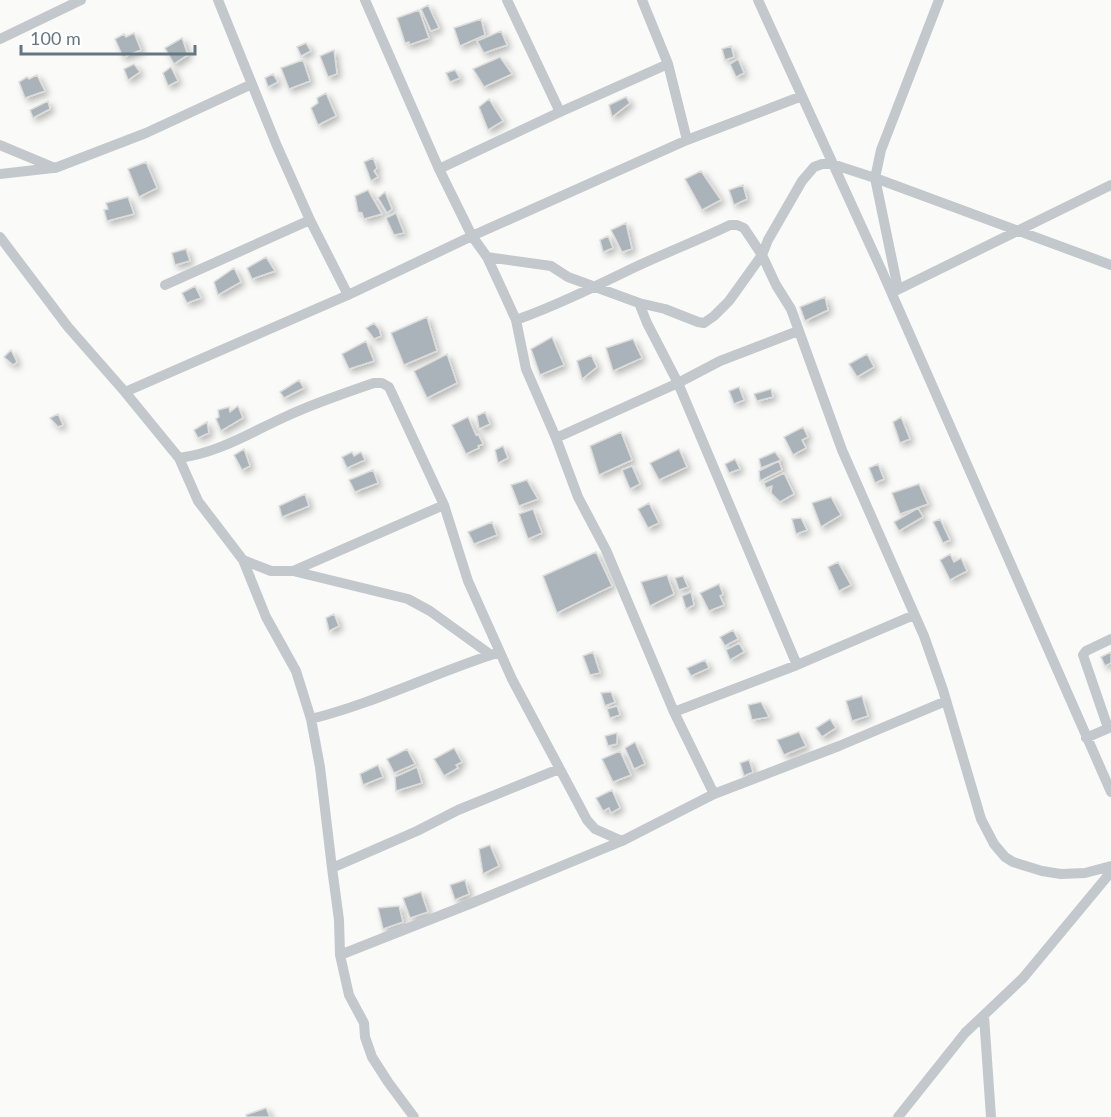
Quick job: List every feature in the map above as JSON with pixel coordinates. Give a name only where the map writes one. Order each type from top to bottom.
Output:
[{"type":"street","points":[[0,39],[81,0]]},
{"type":"street","points":[[218,0],[276,146],[348,295]]},
{"type":"street","points":[[364,0],[439,169],[472,236],[487,257],[516,320],[526,369],[578,497],[606,550],[674,712],[714,794]]},
{"type":"street","points":[[507,0],[560,112]]},
{"type":"street","points":[[642,0],[668,64],[687,140]]},
{"type":"street","points":[[758,0],[832,164],[894,291],[1111,792]]},
{"type":"street","points":[[894,291],[875,178],[881,150],[939,0]]},
{"type":"street","points":[[439,169],[668,64]]},
{"type":"street","points":[[0,174],[55,168],[146,133],[252,84]]},
{"type":"street","points":[[125,392],[348,295],[472,236],[687,140],[802,96]]},
{"type":"street","points":[[0,145],[55,168]]},
{"type":"street","points":[[487,257],[551,266],[568,277],[596,288],[639,303],[665,309],[685,318],[704,322],[714,316],[729,301],[762,255],[768,240],[802,181],[814,167],[832,164],[1111,265]]},
{"type":"street","points":[[894,291],[1111,185]]},
{"type":"street","points":[[165,285],[310,220]]},
{"type":"street","points":[[516,320],[596,288],[629,270],[730,225],[744,228],[762,255],[776,285],[791,309],[842,450],[924,636],[981,819],[994,844],[1005,857],[1013,862],[1061,874],[1085,873],[1111,866]]},
{"type":"street","points":[[0,237],[68,327],[179,458],[198,501],[243,560],[266,617],[296,670],[311,719],[320,767],[339,920],[340,955],[349,995],[364,1023],[365,1037],[372,1057],[414,1117]]},
{"type":"street","points":[[639,303],[678,383],[797,665]]},
{"type":"street","points":[[555,438],[566,435],[617,408],[678,383],[720,361],[798,332]]},
{"type":"street","points":[[179,458],[200,456],[217,450],[289,415],[374,383],[382,383],[389,387],[444,506],[468,581],[496,653],[587,820],[595,829],[622,841]]},
{"type":"street","points":[[293,571],[444,506]]},
{"type":"street","points":[[243,560],[271,571],[293,571],[408,599],[496,653]]},
{"type":"street","points":[[674,712],[797,665],[914,615]]},
{"type":"street","points":[[1086,738],[1110,727],[1083,655],[1086,651],[1111,639]]},
{"type":"street","points":[[311,719],[356,706],[451,668],[496,653]]},
{"type":"street","points":[[340,955],[622,841],[714,794],[839,746],[946,701]]},
{"type":"street","points":[[332,868],[417,831],[458,810],[559,769]]},
{"type":"street","points":[[898,1117],[965,1033],[1023,978],[1111,872]]},
{"type":"street","points":[[984,1016],[991,1117]]},
{"type":"building","points":[[428,5],[439,28],[431,31],[421,9]]},
{"type":"building","points":[[419,10],[429,38],[409,45],[409,42],[405,43],[397,18]]},
{"type":"building","points":[[481,19],[485,35],[460,46],[454,28]]},
{"type":"building","points":[[501,31],[507,45],[484,53],[477,41]]},
{"type":"building","points":[[134,33],[141,50],[123,57],[115,39],[124,34],[126,37]]},
{"type":"building","points":[[182,38],[188,55],[174,64],[165,48]]},
{"type":"building","points":[[306,43],[311,51],[301,56],[297,47]]},
{"type":"building","points":[[731,46],[734,57],[725,60],[722,49]]},
{"type":"building","points":[[334,50],[337,74],[328,77],[320,56]]},
{"type":"building","points":[[500,57],[512,74],[484,87],[473,69]]},
{"type":"building","points":[[738,59],[744,73],[736,77],[730,64]]},
{"type":"building","points":[[303,60],[310,81],[289,89],[281,68]]},
{"type":"building","points":[[134,64],[140,72],[128,80],[124,69]]},
{"type":"building","points":[[171,67],[178,81],[168,86],[163,73]]},
{"type":"building","points":[[455,70],[460,78],[450,82],[446,73]]},
{"type":"building","points":[[273,74],[278,82],[268,87],[265,78]]},
{"type":"building","points":[[37,75],[45,91],[25,98],[19,82]]},
{"type":"building","points":[[326,93],[336,116],[318,125],[311,108],[318,103],[317,98]]},
{"type":"building","points":[[626,97],[630,103],[612,117],[609,105]]},
{"type":"building","points":[[489,99],[503,121],[488,130],[479,107]]},
{"type":"building","points":[[48,101],[50,109],[33,118],[30,110]]},
{"type":"building","points":[[373,158],[377,168],[374,171],[378,177],[371,181],[364,162]]},
{"type":"building","points":[[146,162],[157,188],[139,197],[128,169]]},
{"type":"building","points":[[701,171],[721,200],[702,210],[685,179]]},
{"type":"building","points":[[743,185],[747,199],[734,205],[729,190]]},
{"type":"building","points":[[368,190],[382,214],[364,219],[362,213],[358,212],[355,196]]},
{"type":"building","points":[[385,192],[392,209],[387,213],[378,198]]},
{"type":"building","points":[[128,197],[134,214],[107,221],[104,210],[108,209],[106,203]]},
{"type":"building","points":[[396,213],[404,233],[394,235],[386,218]]},
{"type":"building","points":[[626,223],[632,249],[622,252],[611,230]]},
{"type":"building","points":[[608,236],[613,248],[603,252],[600,240]]},
{"type":"building","points":[[186,249],[190,261],[175,265],[172,253]]},
{"type":"building","points":[[266,257],[275,271],[252,279],[247,268]]},
{"type":"building","points":[[234,268],[241,282],[218,295],[214,282]]},
{"type":"building","points":[[195,286],[201,298],[187,303],[182,293]]},
{"type":"building","points":[[825,297],[828,310],[805,321],[800,307]]},
{"type":"building","points":[[427,317],[437,351],[404,365],[391,333]]},
{"type":"building","points":[[374,323],[381,336],[374,339],[366,328]]},
{"type":"building","points":[[552,337],[564,365],[540,375],[531,349]]},
{"type":"building","points":[[633,339],[642,358],[613,371],[606,348]]},
{"type":"building","points":[[366,341],[374,361],[349,369],[342,354]]},
{"type":"building","points":[[11,350],[17,362],[13,365],[4,357]]},
{"type":"building","points":[[447,354],[457,383],[427,398],[414,371]]},
{"type":"building","points":[[867,354],[874,367],[857,377],[849,364]]},
{"type":"building","points":[[591,355],[597,367],[582,379],[577,361]]},
{"type":"building","points":[[299,380],[304,388],[284,398],[280,392]]},
{"type":"building","points":[[739,387],[744,400],[734,404],[729,391]]},
{"type":"building","points":[[771,389],[773,397],[757,401],[754,394]]},
{"type":"building","points":[[238,406],[243,418],[221,431],[216,419],[219,417],[218,410],[229,407],[230,412]]},
{"type":"building","points":[[485,412],[490,424],[479,429],[477,416]]},
{"type":"building","points":[[58,414],[63,425],[58,427],[50,418]]},
{"type":"building","points":[[468,417],[483,444],[466,454],[452,425]]},
{"type":"building","points":[[901,417],[910,439],[900,443],[893,422]]},
{"type":"building","points":[[207,422],[209,433],[198,438],[194,430]]},
{"type":"building","points":[[803,427],[808,437],[802,440],[806,448],[793,455],[784,437]]},
{"type":"building","points":[[621,432],[632,460],[599,475],[590,446]]},
{"type":"building","points":[[503,446],[508,458],[498,463],[495,450]]},
{"type":"building","points":[[244,449],[250,466],[242,470],[234,455]]},
{"type":"building","points":[[679,449],[687,467],[659,480],[650,463]]},
{"type":"building","points":[[352,452],[354,456],[361,452],[365,460],[347,468],[342,457]]},
{"type":"building","points":[[775,452],[781,460],[761,468],[759,459]]},
{"type":"building","points":[[735,459],[740,469],[729,473],[725,464]]},
{"type":"building","points":[[779,461],[782,470],[760,481],[759,471]]},
{"type":"building","points":[[878,464],[884,479],[875,483],[869,468]]},
{"type":"building","points":[[632,466],[640,484],[630,489],[622,470]]},
{"type":"building","points":[[373,470],[378,483],[355,492],[349,480]]},
{"type":"building","points":[[784,473],[794,494],[780,502],[771,493],[772,486],[766,488],[764,483]]},
{"type":"building","points":[[527,480],[538,499],[519,506],[511,485]]},
{"type":"building","points":[[919,484],[928,504],[900,514],[892,493]]},
{"type":"building","points":[[305,494],[309,506],[282,517],[279,506]]},
{"type":"building","points":[[831,497],[841,515],[821,527],[812,503]]},
{"type":"building","points":[[649,503],[659,523],[648,528],[638,509]]},
{"type":"building","points":[[918,508],[923,517],[899,531],[894,522]]},
{"type":"building","points":[[533,509],[542,533],[528,539],[519,514]]},
{"type":"building","points":[[801,518],[807,530],[796,534],[792,519]]},
{"type":"building","points":[[940,519],[950,540],[943,543],[933,522]]},
{"type":"building","points":[[492,522],[497,535],[474,544],[468,532]]},
{"type":"building","points":[[596,552],[612,586],[557,613],[543,576]]},
{"type":"building","points":[[950,554],[954,562],[961,558],[967,571],[950,580],[940,560]]},
{"type":"building","points":[[838,562],[851,585],[839,591],[828,567]]},
{"type":"building","points":[[667,575],[674,594],[650,606],[641,582]]},
{"type":"building","points":[[683,576],[688,587],[679,590],[675,578]]},
{"type":"building","points":[[719,584],[723,594],[720,596],[724,605],[709,611],[700,593]]},
{"type":"building","points":[[691,592],[694,605],[686,609],[682,596]]},
{"type":"building","points":[[334,614],[339,626],[329,631],[326,618]]},
{"type":"building","points":[[733,630],[738,639],[725,646],[720,637]]},
{"type":"building","points":[[739,643],[744,652],[730,660],[726,650]]},
{"type":"building","points":[[593,652],[600,673],[590,675],[583,656]]},
{"type":"building","points":[[1111,652],[1111,663],[1105,666],[1101,657]]},
{"type":"building","points":[[705,660],[709,668],[691,676],[687,668]]},
{"type":"building","points":[[611,692],[615,702],[605,706],[601,693]]},
{"type":"building","points":[[862,696],[868,716],[852,721],[846,701]]},
{"type":"building","points":[[761,702],[769,717],[752,720],[748,705]]},
{"type":"building","points":[[617,706],[620,715],[610,718],[607,709]]},
{"type":"building","points":[[830,719],[836,728],[822,737],[816,728]]},
{"type":"building","points":[[799,732],[806,746],[784,755],[777,740]]},
{"type":"building","points":[[617,733],[617,744],[608,746],[605,736]]},
{"type":"building","points":[[635,742],[645,764],[634,769],[625,748]]},
{"type":"building","points":[[454,748],[462,762],[456,765],[458,768],[444,776],[434,759]]},
{"type":"building","points":[[407,749],[415,764],[394,773],[387,759]]},
{"type":"building","points":[[620,751],[631,775],[613,782],[602,759]]},
{"type":"building","points":[[749,760],[753,772],[744,776],[740,763]]},
{"type":"building","points":[[378,765],[383,777],[363,785],[360,774]]},
{"type":"building","points":[[417,767],[422,783],[396,791],[395,777]]},
{"type":"building","points":[[612,790],[620,808],[611,813],[609,808],[603,811],[596,798]]},
{"type":"building","points":[[490,845],[499,866],[483,874],[479,849]]},
{"type":"building","points":[[465,880],[469,894],[455,900],[450,885]]},
{"type":"building","points":[[421,892],[428,912],[410,918],[403,898]]},
{"type":"building","points":[[399,906],[403,922],[383,929],[378,908]]},
{"type":"building","points":[[266,1108],[270,1117],[247,1117],[246,1115]]}]
